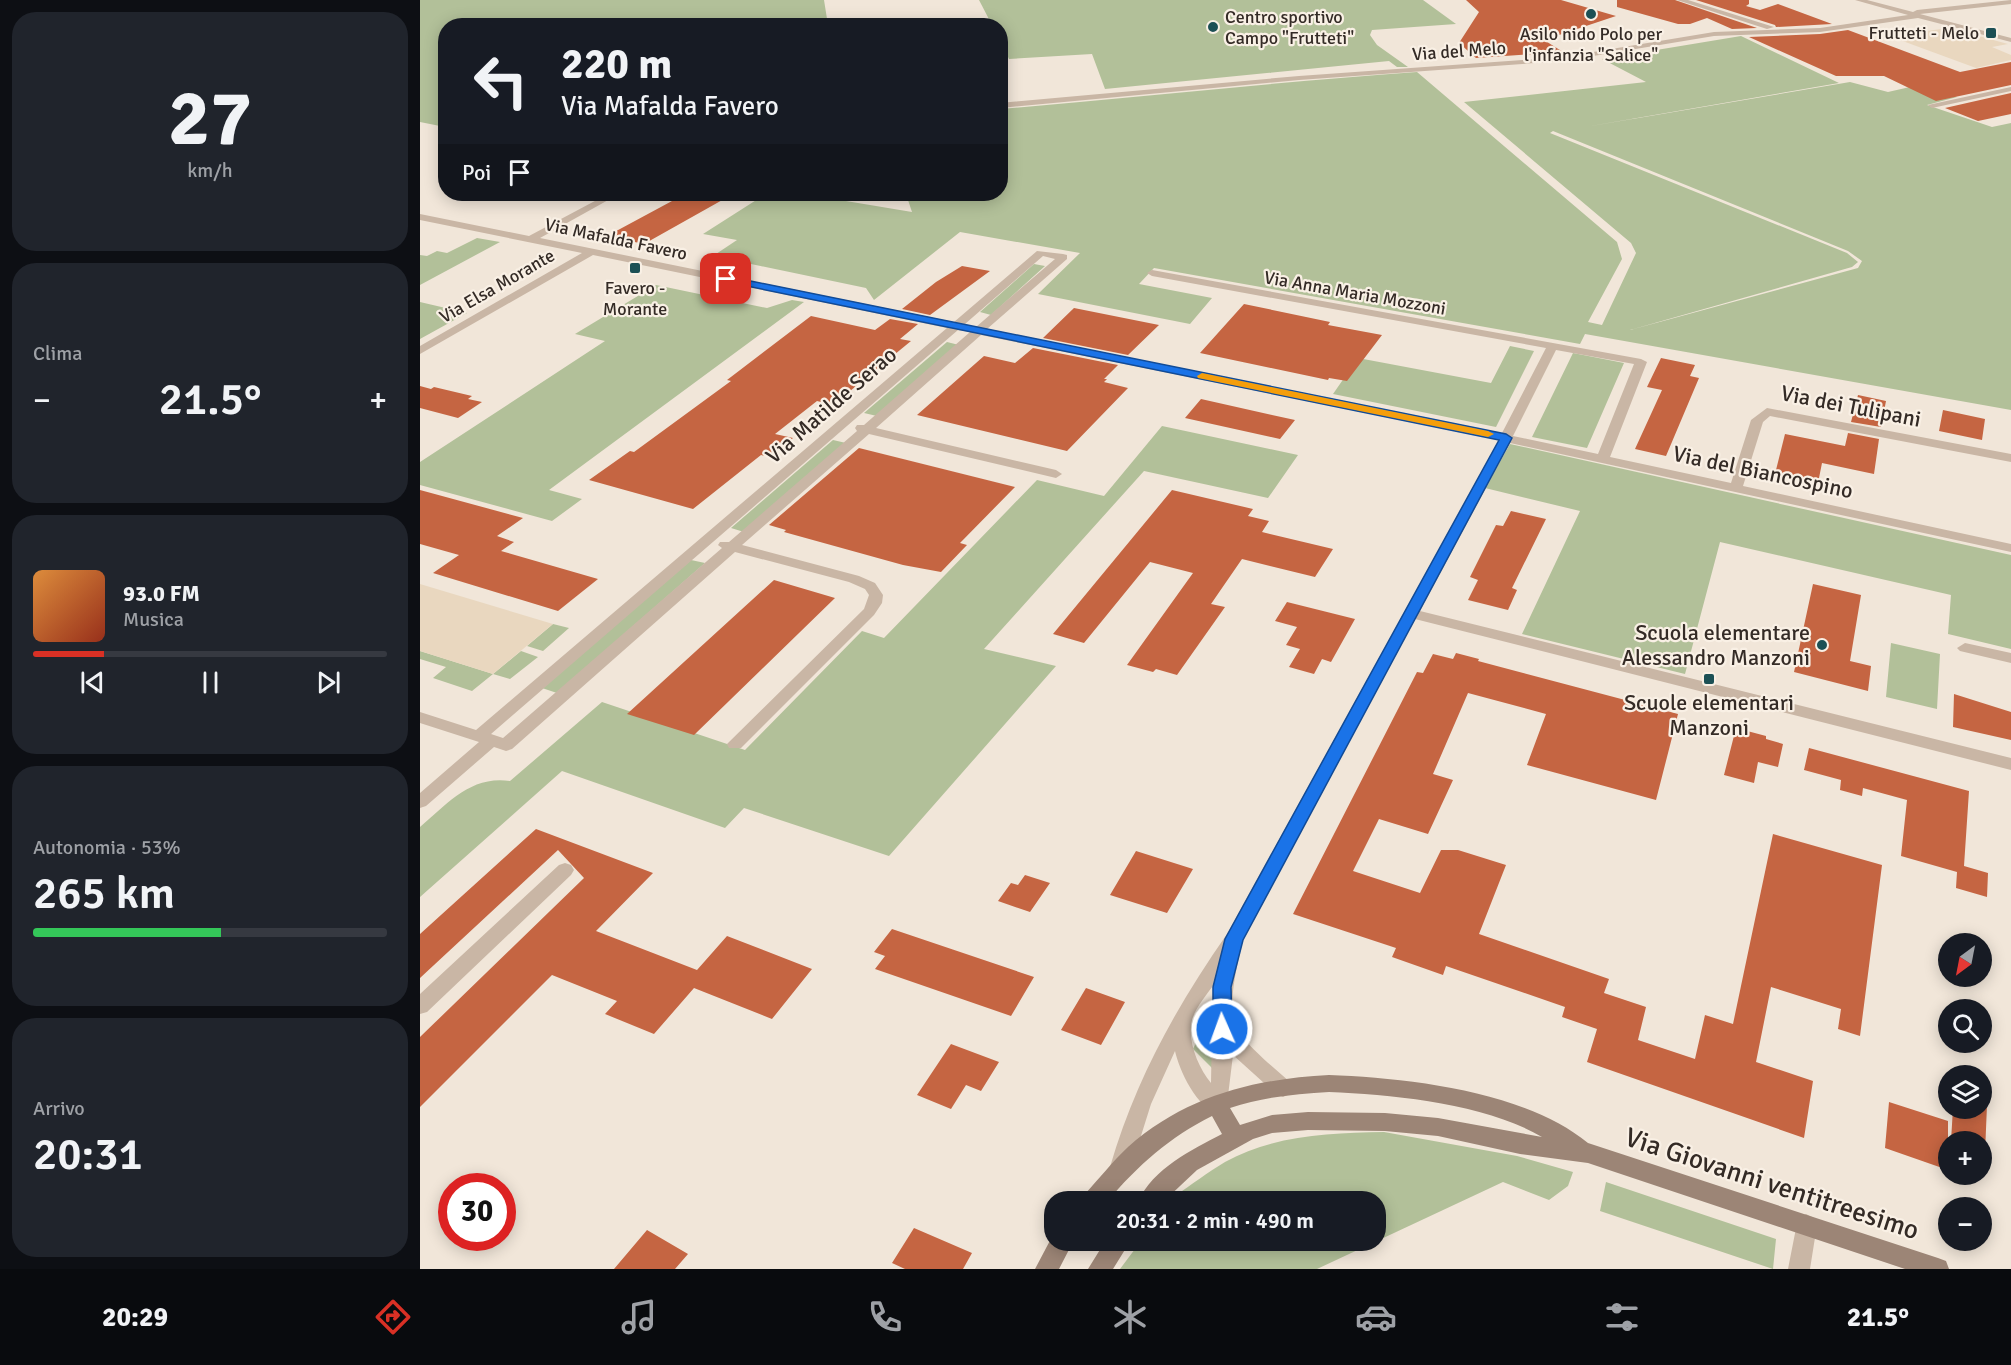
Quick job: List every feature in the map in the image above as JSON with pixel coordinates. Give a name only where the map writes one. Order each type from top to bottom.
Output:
[{"type":"street","points":[[1681,0],[1786,31]]},
{"type":"street","points":[[1858,0],[2011,40]]},
{"type":"street","points":[[1908,13],[2011,2]]},
{"type":"street","name":"Via del Melo","points":[[1008,105],[1299,78],[1563,59],[1689,37],[1750,31],[1820,30],[1917,15]]},
{"type":"street","points":[[1932,105],[2011,89]]},
{"type":"street","name":"Via Mafalda Favero","points":[[531,239],[601,201]]},
{"type":"street","name":"Via Mafalda Favero","points":[[420,217],[1506,438]]},
{"type":"street","name":"Via Elsa Morante","points":[[420,351],[591,252]]},
{"type":"street","name":"Via Matilde Serao","points":[[420,802],[492,740],[733,547],[1063,257],[1041,253],[708,540],[492,740]]},
{"type":"street","name":"Via Anna Maria Mozzoni","points":[[1152,273],[1641,362],[1603,459]]},
{"type":"street","points":[[1120,1171],[1132,1126],[1146,1087],[1182,1017],[1234,939],[1506,438],[1553,345]]},
{"type":"street","name":"Via dei Tulipani","points":[[1736,488],[1757,420],[1767,412],[2011,458]]},
{"type":"street","points":[[844,424],[1056,474]]},
{"type":"street","name":"Via del Biancospino","points":[[1506,438],[2011,548]]},
{"type":"street","points":[[708,540],[854,579],[870,586],[876,595],[875,603],[869,612],[735,744]]},
{"type":"street","points":[[1411,613],[2011,764]]},
{"type":"street","points":[[1965,648],[2011,658]]},
{"type":"street","points":[[420,717],[492,740]]},
{"type":"street","points":[[420,1006],[565,870]]},
{"type":"street","points":[[1217,1104],[1224,1063],[1222,987],[1234,939]]},
{"type":"street","points":[[1221,1012],[1228,1035],[1283,1088]]},
{"type":"street","points":[[1182,1017],[1182,1043],[1185,1056],[1201,1088],[1217,1104],[1234,1137]]},
{"type":"street","name":"Via Giovanni ventitreesimo","points":[[1102,1191],[1143,1148],[1217,1104],[1254,1092],[1338,1085],[1441,1094],[1526,1119],[1588,1153],[1938,1269]]},
{"type":"street","name":"Via Giovanni ventitreesimo","points":[[1158,1191],[1189,1163],[1234,1137],[1272,1125],[1308,1121],[1385,1122],[1438,1127],[1520,1144],[1588,1153]]},
{"type":"street","points":[[1799,1269],[1806,1225]]},
{"type":"street","points":[[1046,1269],[1057,1251]]},
{"type":"street","points":[[1100,1269],[1112,1251]]},
{"type":"green space","points":[[420,0],[824,0],[827,18],[438,18],[438,126],[420,122]]},
{"type":"green space","name":"Centro sportivo Campo \"Frutteti\"","points":[[979,0],[1423,0],[1456,24],[1372,30],[1370,35],[1377,45],[1408,67],[1397,67],[1389,61],[1105,89],[1092,54],[1009,59],[1008,18],[988,18]]},
{"type":"green space","points":[[1741,36],[1839,83],[1585,127],[1850,82],[1888,92],[1923,84],[1957,97],[1927,105],[1992,127],[2011,123],[2011,410],[1585,334],[1580,344],[1154,268],[1139,284],[1212,298],[1190,324],[1038,294],[1080,253],[960,232],[874,300],[866,288],[713,256],[737,240],[703,234],[755,201],[846,201],[912,212],[908,201],[1008,201],[1008,108],[1417,72],[1617,242],[1622,259],[1588,322],[1602,325],[1636,253],[1631,243],[1464,102],[1646,82],[1602,59]],"holes":[[[1553,131],[1848,251],[1862,261],[1858,268],[1630,330],[1852,267],[1858,262],[1847,253],[1550,133]]]},
{"type":"green space","points":[[477,238],[500,242],[420,285],[420,255],[427,256],[437,251],[447,253]]},
{"type":"green space","points":[[1034,264],[1045,266],[991,315],[980,312]]},
{"type":"green space","points":[[656,285],[767,308],[792,300],[804,302],[549,490],[582,499],[552,521],[420,485],[420,462],[605,341],[575,334]]},
{"type":"green space","points":[[420,302],[467,313],[420,339]]},
{"type":"green space","points":[[947,342],[959,345],[877,416],[864,413]]},
{"type":"green space","points":[[1510,346],[1534,351],[1496,427],[1333,394],[1358,358],[1491,383]]},
{"type":"green space","points":[[1573,353],[1624,363],[1587,448],[1532,437]]},
{"type":"green space","points":[[1162,426],[1298,455],[1268,498],[1144,471],[984,649],[1056,666],[889,856],[744,808],[725,828],[562,771],[420,897],[420,827],[460,793],[483,782],[510,781],[602,702],[745,750],[862,631],[884,638],[1037,480],[1104,496]]},
{"type":"green space","points":[[833,440],[846,443],[744,532],[731,528]]},
{"type":"green space","points":[[1510,444],[2011,555],[2011,649],[1948,634],[1951,595],[1720,542],[1685,674],[1522,634],[1580,511],[1485,488]]},
{"type":"green space","points":[[691,560],[705,563],[557,693],[542,688]]},
{"type":"green space","points":[[553,624],[569,628],[543,651],[527,646]]},
{"type":"green space","points":[[1891,643],[1940,654],[1937,709],[1886,697]]},
{"type":"green space","points":[[420,651],[493,674],[472,691],[433,678],[446,667],[420,659]]},
{"type":"green space","points":[[521,651],[538,657],[510,679],[493,674]]},
{"type":"green space","points":[[1207,1020],[1213,1050],[1223,1079],[1193,1049]]},
{"type":"green space","points":[[1384,1132],[1517,1156],[1573,1172],[1568,1186],[1549,1200],[1503,1182],[1386,1237],[1386,1191],[1182,1191],[1225,1162],[1263,1146],[1302,1137]]},
{"type":"green space","points":[[1606,1182],[1776,1239],[1773,1269],[1600,1211]]},
{"type":"green space","points":[[1134,1251],[1355,1251],[1317,1269],[1120,1269]]},
{"type":"shaded area","points":[[1949,28],[2008,44],[1992,47],[2011,55],[2011,60],[1976,68],[1889,36]]},
{"type":"shaded area","points":[[420,584],[553,624],[493,674],[420,651]]},
{"type":"building","points":[[1466,0],[1561,0],[1616,16],[1544,40],[1563,52],[1476,58],[1459,43],[1479,12]]},
{"type":"building","points":[[1617,0],[1675,0],[1757,28],[1732,29],[1707,18],[1690,24],[1678,24],[1617,7]]},
{"type":"building","points":[[1696,0],[1749,0],[1746,6],[1760,10],[1778,4],[1832,24],[1776,27]]},
{"type":"building","points":[[1848,30],[1960,72],[2011,62],[2011,85],[1936,101],[1884,76],[1836,76],[1749,37],[1820,34]]},
{"type":"building","points":[[2011,93],[2011,114],[1978,121],[1945,108]]},
{"type":"building","points":[[672,201],[721,201],[644,244],[607,236]]},
{"type":"building","points":[[962,266],[990,271],[930,315],[902,309],[936,282]]},
{"type":"building","points":[[1244,304],[1330,322],[1328,325],[1382,335],[1347,381],[1329,378],[1328,380],[1200,353]]},
{"type":"building","points":[[1074,308],[1159,325],[1128,355],[1043,338]]},
{"type":"building","points":[[811,316],[875,330],[890,319],[918,324],[900,339],[911,341],[833,405],[817,401],[775,434],[793,438],[770,457],[761,455],[693,509],[589,480],[630,451],[634,452],[731,381],[727,380]]},
{"type":"building","points":[[1033,348],[1118,365],[1104,379],[1107,379],[1104,382],[1128,388],[1067,451],[917,415],[984,356],[1015,363]]},
{"type":"building","points":[[1661,358],[1695,365],[1690,376],[1699,378],[1666,456],[1635,449],[1662,390],[1647,387]]},
{"type":"building","points":[[420,386],[472,396],[468,399],[482,402],[458,418],[420,408]]},
{"type":"building","points":[[1858,395],[1886,401],[1881,427],[1851,422]]},
{"type":"building","points":[[1201,399],[1295,420],[1280,439],[1185,418]]},
{"type":"building","points":[[1943,410],[1985,419],[1982,440],[1939,431]]},
{"type":"building","points":[[1848,433],[1879,439],[1874,474],[1822,463],[1818,483],[1775,474],[1785,434],[1845,446]]},
{"type":"building","points":[[859,448],[1015,487],[960,543],[967,545],[941,572],[903,565],[784,532],[786,530],[769,525]]},
{"type":"building","points":[[420,490],[523,518],[497,536],[514,542],[501,551],[598,579],[558,611],[433,573],[459,555],[420,544]]},
{"type":"building","points":[[1172,490],[1253,509],[1248,516],[1269,521],[1262,532],[1333,549],[1315,577],[1242,559],[1211,604],[1225,607],[1177,675],[1127,665],[1193,573],[1150,562],[1084,643],[1053,634]]},
{"type":"building","points":[[1511,511],[1546,519],[1512,588],[1517,590],[1508,610],[1468,600],[1478,580],[1470,577],[1496,525],[1503,526]]},
{"type":"building","points":[[774,580],[835,598],[694,735],[627,714]]},
{"type":"building","name":"Scuola elementare Alessandro Manzoni","points":[[1813,584],[1861,595],[1850,661],[1871,666],[1868,691],[1794,672]]},
{"type":"building","points":[[1287,602],[1355,619],[1331,662],[1322,659],[1314,674],[1289,667],[1300,649],[1286,645],[1297,627],[1275,621]]},
{"type":"building","points":[[1456,653],[1479,659],[1478,661],[1678,714],[1656,800],[1527,765],[1546,714],[1468,693],[1433,774],[1453,780],[1428,834],[1379,819],[1353,871],[1420,893],[1441,850],[1458,850],[1506,865],[1479,934],[1609,979],[1604,993],[1646,1007],[1638,1040],[1695,1059],[1705,1015],[1733,1024],[1773,834],[1882,865],[1860,1036],[1838,1029],[1841,1009],[1771,987],[1756,1062],[1813,1081],[1804,1138],[1587,1062],[1597,1029],[1562,1017],[1565,1007],[1446,966],[1443,975],[1392,957],[1396,948],[1293,914],[1417,672],[1423,673],[1433,654],[1453,659]]},
{"type":"building","points":[[1954,694],[2011,712],[2011,740],[1953,727]]},
{"type":"building","points":[[1736,728],[1766,736],[1766,739],[1783,744],[1778,767],[1758,762],[1754,783],[1724,775]]},
{"type":"building","points":[[1809,748],[1969,791],[1964,866],[1988,873],[1987,897],[1956,888],[1957,872],[1901,856],[1907,800],[1863,788],[1862,796],[1840,790],[1841,780],[1804,770]]},
{"type":"building","points":[[536,829],[653,873],[596,931],[697,970],[727,936],[812,969],[772,1019],[694,988],[654,1034],[605,1014],[617,1001],[552,975],[420,1107],[420,1037],[584,878],[558,850],[420,978],[420,934]]},
{"type":"building","points":[[1136,851],[1193,869],[1167,913],[1110,895]]},
{"type":"building","points":[[1025,875],[1050,883],[1030,912],[998,901],[1011,883],[1018,885]]},
{"type":"building","points":[[892,929],[1034,977],[1011,1016],[875,969],[885,956],[874,952]]},
{"type":"building","points":[[1086,988],[1125,1002],[1101,1045],[1061,1030]]},
{"type":"building","points":[[951,1044],[999,1062],[981,1091],[966,1085],[951,1109],[917,1095]]},
{"type":"building","points":[[1889,1102],[1948,1121],[1948,1131],[1938,1131],[1938,1167],[1885,1148]]},
{"type":"building","points":[[1952,1119],[1986,1119],[1986,1131],[1952,1131]]},
{"type":"building","points":[[914,1228],[972,1253],[963,1269],[905,1269],[892,1263]]},
{"type":"building","points":[[647,1230],[688,1254],[675,1269],[614,1269]]},
{"type":"slow traffic","points":[[1202,376],[1488,434]]},
{"type":"place","name":"Asilo nido Polo per l'infanzia \"Salice\"","points":[[1591,14]]},
{"type":"place","name":"Centro sportivo Campo \"Frutteti\"","points":[[1213,27]]},
{"type":"place","name":"Frutteti - Melo","points":[[1991,33]]},
{"type":"place","name":"Favero - Morante","points":[[635,268]]},
{"type":"place","name":"Scuola elementare Alessandro Manzoni","points":[[1822,645]]},
{"type":"place","name":"Scuole elementari Manzoni","points":[[1709,679]]},
{"type":"route","points":[[726,279],[1506,438],[1234,939],[1222,987],[1222,1029]]}]
